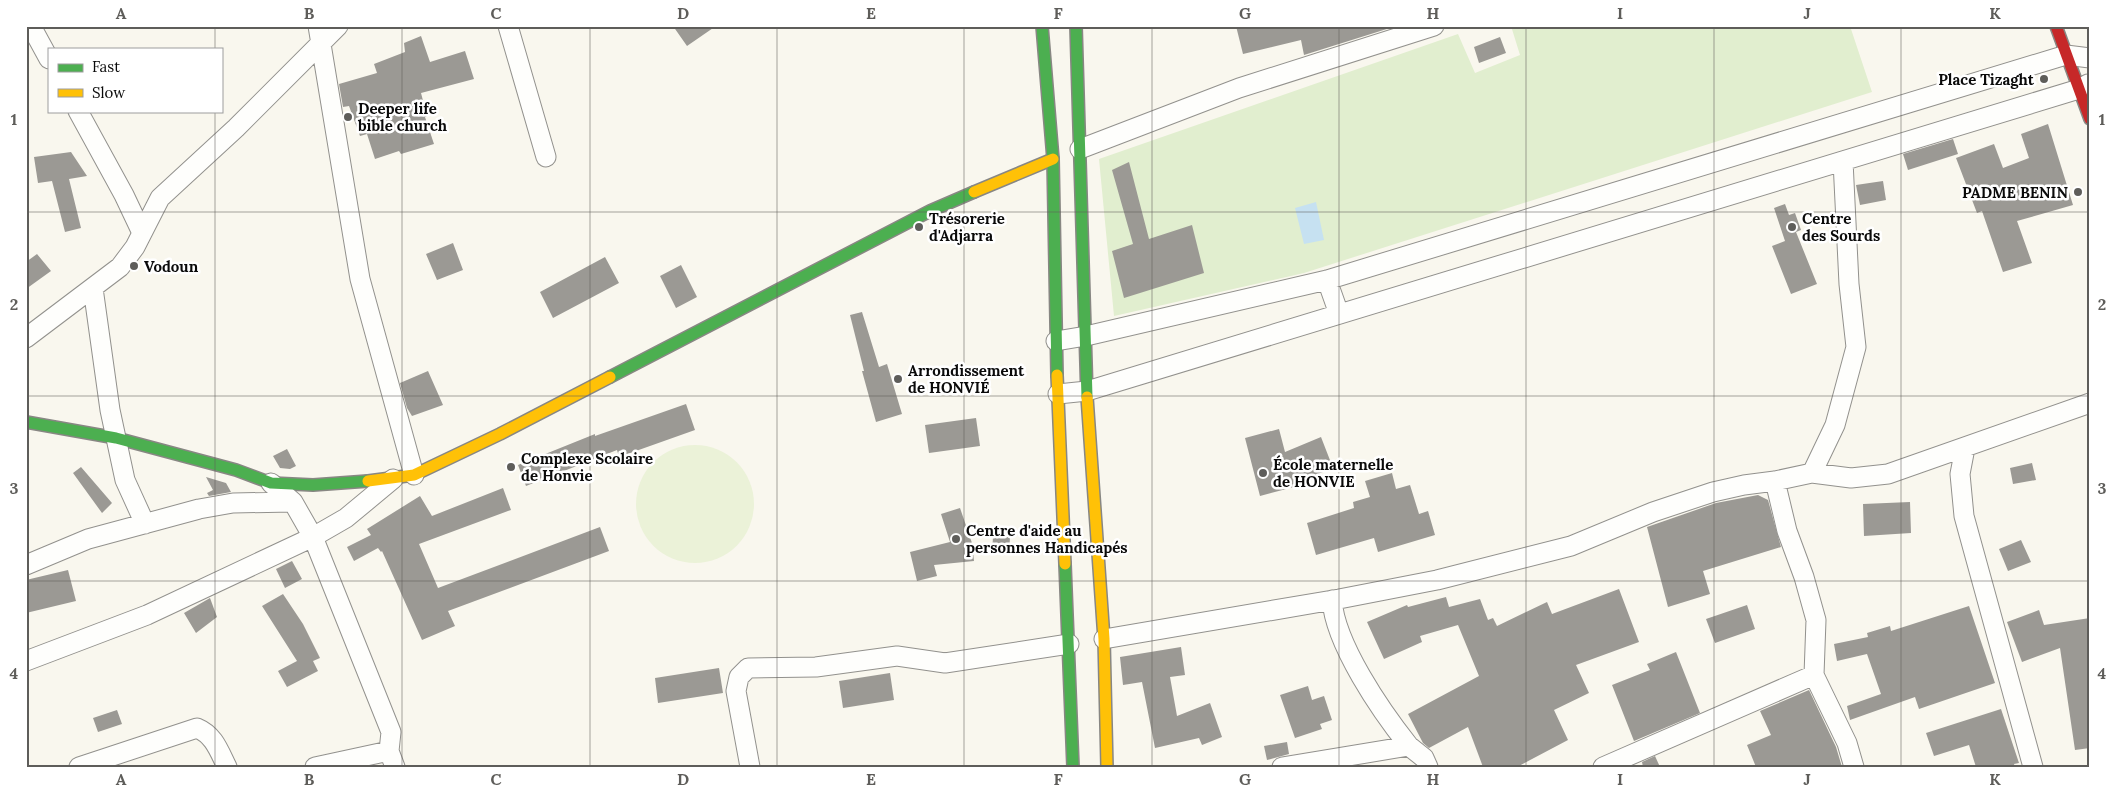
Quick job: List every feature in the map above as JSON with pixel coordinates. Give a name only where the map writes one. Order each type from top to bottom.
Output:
[{"type":"main road","points":[[1042,26],[1053,159],[1056,341],[1073,767]]},
{"type":"main road","points":[[1076,26],[1087,391],[1104,639],[1108,767]]},
{"type":"main road","points":[[2056,26],[2066,54],[2084,86],[2090,119]]},
{"type":"main road","points":[[26,422],[116,438],[236,470],[271,483],[313,485],[414,476],[517,425],[930,211],[1053,159]]},
{"type":"street","points":[[31,26],[48,57]]},
{"type":"street","points":[[26,338],[120,267],[135,247],[160,198],[236,128],[320,34],[338,26]]},
{"type":"street","points":[[508,26],[546,157]]},
{"type":"street","points":[[1080,149],[1239,88],[1434,26]]},
{"type":"street","points":[[320,34],[360,278],[414,476]]},
{"type":"street","points":[[1056,341],[1086,336],[1327,280],[2066,54],[2090,58]]},
{"type":"street","points":[[1058,394],[1087,391],[1844,161],[2084,86]]},
{"type":"street","points":[[79,112],[124,195],[142,233]]},
{"type":"street","points":[[1812,473],[1835,425],[1856,346],[1849,284],[1844,161]]},
{"type":"street","points":[[1327,280],[1339,314]]},
{"type":"street","points":[[93,288],[110,410],[125,480],[145,524]]},
{"type":"street","points":[[1104,639],[1437,580],[1571,546],[1653,512],[1712,492],[1744,485],[1812,473],[1851,478],[1888,474],[2090,403]]},
{"type":"street","points":[[1965,448],[1960,474],[1964,516],[2034,767]]},
{"type":"street","points":[[26,661],[147,615],[313,537],[346,518],[393,479]]},
{"type":"street","points":[[1775,481],[1787,531],[1804,577],[1816,620],[1814,675],[1847,744],[1854,767]]},
{"type":"street","points":[[271,483],[293,502],[313,537],[391,732],[392,759],[315,767]]},
{"type":"street","points":[[26,565],[88,539],[199,509],[233,503],[293,502]]},
{"type":"street","points":[[1332,600],[1333,616],[1353,660],[1374,699],[1409,746],[1424,758],[1428,767]]},
{"type":"street","points":[[750,767],[736,691],[739,677],[748,668],[816,666],[897,656],[944,663],[1069,644]]},
{"type":"street","points":[[1604,767],[1814,675]]},
{"type":"street","points":[[79,767],[197,728],[204,731],[215,741],[227,767]]},
{"type":"street","points":[[1282,767],[1409,746]]},
{"type":"green space","points":[[1511,26],[1850,26],[1872,92],[1304,273],[1114,316],[1099,159],[1458,34],[1475,73],[1520,55]]},
{"type":"green space","points":[[695,445],[718,449],[737,462],[750,481],[754,504],[750,527],[737,546],[718,559],[695,563],[672,559],[653,546],[640,527],[636,504],[640,481],[653,462],[672,449]]},
{"type":"water","points":[[1316,202],[1324,240],[1304,244],[1295,208]]},
{"type":"building","points":[[673,26],[716,26],[687,46]]},
{"type":"building","points":[[1236,26],[1389,26],[1390,28],[1304,55],[1301,40],[1243,54]]},
{"type":"building","points":[[421,36],[430,62],[465,51],[474,79],[421,93],[427,116],[425,117],[434,144],[401,154],[399,151],[375,159],[367,134],[360,136],[349,106],[343,107],[339,84],[377,73],[374,64],[405,52],[404,43]]},
{"type":"building","points":[[1500,37],[1506,53],[1479,63],[1474,47]]},
{"type":"building","points":[[2048,124],[2073,205],[2017,221],[2032,263],[2003,272],[1982,211],[1977,213],[1956,158],[1994,144],[2003,168],[2029,158],[2021,134]]},
{"type":"building","points":[[1953,139],[1958,154],[1908,170],[1903,154]]},
{"type":"building","points":[[71,152],[87,176],[69,179],[81,228],[65,232],[52,181],[38,183],[34,157]]},
{"type":"building","points":[[1129,162],[1149,239],[1192,225],[1204,273],[1124,298],[1112,251],[1133,244],[1112,170]]},
{"type":"building","points":[[1883,181],[1886,200],[1860,205],[1856,185]]},
{"type":"building","points":[[1785,204],[1789,215],[1795,213],[1801,230],[1796,232],[1817,284],[1791,294],[1772,246],[1785,241],[1774,208]]},
{"type":"building","points":[[453,243],[463,270],[437,280],[426,254]]},
{"type":"building","points":[[37,254],[51,271],[26,289],[26,262]]},
{"type":"building","points":[[605,257],[619,283],[553,318],[540,292]]},
{"type":"building","points":[[681,265],[697,297],[676,308],[660,276]]},
{"type":"building","points":[[862,312],[879,367],[887,364],[902,414],[876,422],[862,371],[864,371],[850,315]]},
{"type":"building","points":[[428,371],[443,405],[412,416],[407,408],[400,383]]},
{"type":"building","points":[[686,404],[695,430],[619,457],[617,450],[526,486],[518,465],[595,434],[595,436]]},
{"type":"building","points":[[976,418],[980,446],[929,453],[925,425]]},
{"type":"building","points":[[1279,429],[1285,452],[1321,437],[1333,468],[1293,484],[1294,487],[1260,496],[1245,438]]},
{"type":"building","points":[[287,449],[296,466],[290,469],[280,468],[273,456]]},
{"type":"building","points":[[2032,463],[2036,480],[2013,484],[2010,468]]},
{"type":"building","points":[[81,467],[112,503],[102,513],[73,473]]},
{"type":"building","points":[[1392,473],[1396,489],[1410,485],[1419,514],[1428,511],[1435,535],[1378,552],[1374,538],[1316,555],[1307,523],[1354,508],[1353,502],[1370,497],[1365,481]]},
{"type":"building","points":[[206,477],[226,483],[231,492],[209,496],[207,493],[213,490]]},
{"type":"building","points":[[503,488],[511,510],[419,544],[438,588],[600,527],[609,551],[448,611],[455,626],[422,640],[382,551],[378,548],[354,561],[347,547],[371,535],[367,529],[420,496],[432,516]]},
{"type":"building","points":[[1758,495],[1768,500],[1781,547],[1703,571],[1710,594],[1668,607],[1647,527],[1716,503]]},
{"type":"building","points":[[1910,502],[1911,533],[1864,536],[1863,504]]},
{"type":"building","points":[[960,508],[972,543],[974,561],[934,565],[937,576],[917,581],[910,552],[950,542],[941,514]]},
{"type":"building","points":[[993,537],[1010,537],[1009,553],[992,552]]},
{"type":"building","points":[[2021,540],[2031,562],[2008,571],[1999,549]]},
{"type":"building","points":[[292,561],[302,579],[285,588],[276,569]]},
{"type":"building","points":[[68,570],[76,601],[26,613],[26,580]]},
{"type":"building","points":[[1619,589],[1639,642],[1576,665],[1589,693],[1554,710],[1568,740],[1517,767],[1483,767],[1468,727],[1429,748],[1423,743],[1408,714],[1479,676],[1458,625],[1420,636],[1422,642],[1384,659],[1367,622],[1407,605],[1408,607],[1446,597],[1449,607],[1480,599],[1488,620],[1493,618],[1497,626],[1547,602],[1552,614]]},
{"type":"building","points":[[283,594],[303,624],[320,658],[313,661],[318,671],[287,687],[278,671],[297,661],[262,606]]},
{"type":"building","points":[[210,598],[217,617],[196,633],[184,613]]},
{"type":"building","points":[[1747,605],[1755,629],[1715,643],[1706,619]]},
{"type":"building","points":[[1969,606],[1995,683],[1919,709],[1915,697],[1850,720],[1847,706],[1881,694],[1867,654],[1837,661],[1834,644],[1868,637],[1867,633],[1890,626],[1891,631]]},
{"type":"building","points":[[2039,610],[2044,625],[2090,618],[2090,748],[2075,750],[2060,648],[2022,662],[2007,622]]},
{"type":"building","points":[[1181,647],[1185,675],[1170,677],[1177,716],[1210,703],[1222,737],[1202,745],[1199,738],[1155,748],[1142,682],[1123,685],[1120,657]]},
{"type":"building","points":[[1676,652],[1700,713],[1634,741],[1612,685],[1650,670],[1647,664]]},
{"type":"building","points":[[719,668],[723,693],[658,703],[655,678]]},
{"type":"building","points":[[890,673],[894,700],[843,708],[839,681]]},
{"type":"building","points":[[1308,686],[1312,700],[1324,696],[1332,720],[1320,724],[1322,729],[1295,738],[1280,695]]},
{"type":"building","points":[[1809,690],[1836,747],[1842,767],[1756,767],[1747,745],[1771,735],[1760,711]]},
{"type":"building","points":[[2001,709],[2019,763],[2014,764],[2015,767],[1976,767],[1969,745],[1934,756],[1926,733]]},
{"type":"building","points":[[117,710],[122,724],[98,732],[93,718]]},
{"type":"building","points":[[1287,742],[1289,754],[1267,760],[1264,746]]},
{"type":"building","points":[[1655,756],[1660,767],[1643,767],[1642,762]]},
{"type":"traffic: fast","points":[[1042,26],[1053,159],[1057,375]]},
{"type":"traffic: fast","points":[[1076,26],[1087,397]]},
{"type":"traffic: fast","points":[[610,377],[930,211],[974,192]]},
{"type":"traffic: fast","points":[[26,422],[116,438],[236,470],[271,483],[313,485],[368,481]]},
{"type":"traffic: fast","points":[[1065,564],[1073,767]]},
{"type":"traffic: slow","points":[[974,192],[1053,159]]},
{"type":"traffic: slow","points":[[1057,375],[1065,564]]},
{"type":"traffic: slow","points":[[368,481],[414,475],[500,434],[610,377]]},
{"type":"traffic: slow","points":[[1087,397],[1104,639],[1107,767]]},
{"type":"traffic: jam","points":[[2056,26],[2090,119]]},
{"type":"place","name":"Place Tizaght","points":[[2044,79]]},
{"type":"place","name":"Deeper life bible church","points":[[348,117]]},
{"type":"place","name":"PADME BENIN","points":[[2078,192]]},
{"type":"place","name":"Trésorerie d'Adjarra","points":[[919,227]]},
{"type":"place","name":"Centre des Sourds","points":[[1792,227]]},
{"type":"place","name":"Vodoun","points":[[134,266]]},
{"type":"place","name":"Arrondissement de HONVIÉ","points":[[898,379]]},
{"type":"place","name":"Complexe Scolaire de Honvie","points":[[511,467]]},
{"type":"place","name":"École maternelle de HONVIE","points":[[1263,473]]},
{"type":"place","name":"Centre d'aide au personnes Handicapés","points":[[956,539]]}]
